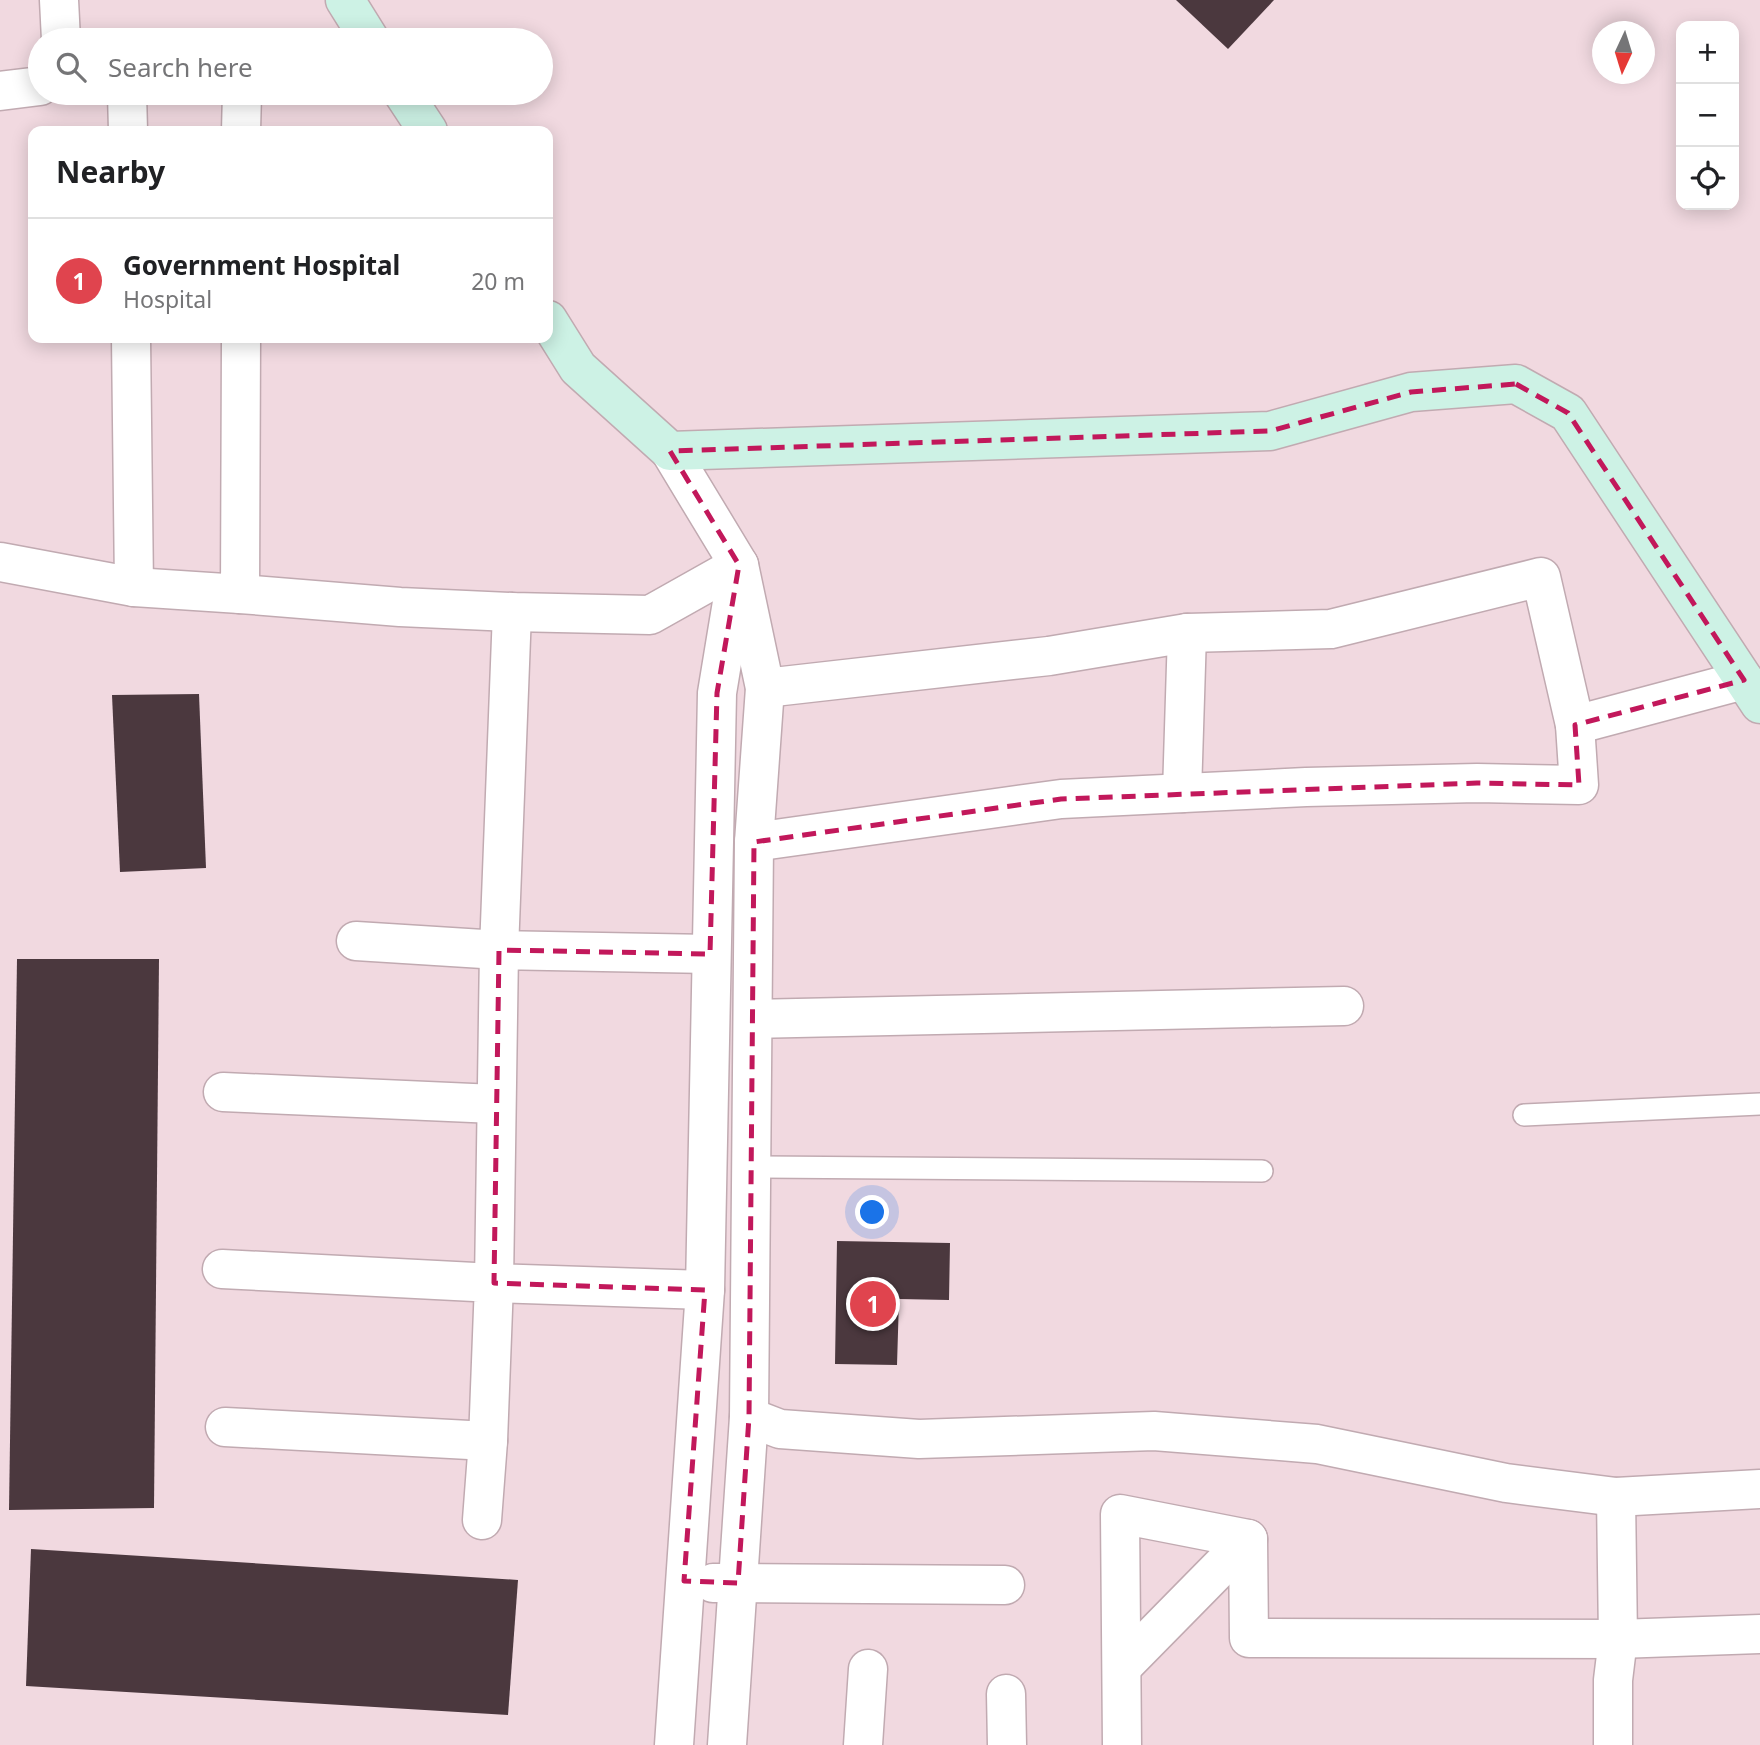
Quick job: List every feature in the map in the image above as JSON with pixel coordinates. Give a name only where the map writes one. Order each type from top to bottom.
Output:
[{"type":"street","points":[[59,0],[60,28]]},
{"type":"street","points":[[345,0],[362,28]]},
{"type":"street","points":[[0,91],[28,88]]},
{"type":"street","points":[[127,105],[128,126]]},
{"type":"street","points":[[242,105],[242,126]]},
{"type":"street","points":[[411,105],[425,126]]},
{"type":"street","points":[[553,328],[578,368],[670,452],[739,565],[765,688],[754,842],[749,1417],[727,1745]]},
{"type":"street","points":[[131,343],[134,587]]},
{"type":"street","points":[[240,594],[241,343]]},
{"type":"street","points":[[670,452],[1270,431],[1411,392],[1516,384],[1568,413],[1752,692],[1574,725]]},
{"type":"street","points":[[0,562],[134,587],[400,607],[650,615],[739,565]]},
{"type":"street","points":[[674,1745],[705,1290],[717,693],[739,565]]},
{"type":"street","points":[[754,842],[1061,799],[1451,783],[1579,785],[1574,725],[1541,577],[1331,629],[1187,633],[1049,656],[765,688]]},
{"type":"street","points":[[482,1520],[494,1283],[499,950],[512,612]]},
{"type":"street","points":[[1182,793],[1187,633]]},
{"type":"street","points":[[356,941],[499,950],[710,954]]},
{"type":"street","points":[[753,1019],[1344,1006]]},
{"type":"street","points":[[223,1092],[495,1104]]},
{"type":"street","points":[[222,1269],[494,1283],[705,1290]]},
{"type":"street","points":[[749,1417],[780,1429],[919,1439],[1154,1431],[1317,1444],[1506,1483],[1616,1497],[1760,1489]]},
{"type":"street","points":[[225,1427],[488,1441]]},
{"type":"street","points":[[1613,1745],[1613,1680],[1618,1639],[1616,1497]]},
{"type":"street","points":[[1122,1745],[1120,1514],[1248,1539]]},
{"type":"street","points":[[1248,1539],[1249,1638],[1618,1639],[1760,1634]]},
{"type":"street","points":[[1122,1667],[1248,1539]]},
{"type":"street","points":[[684,1581],[1005,1585]]},
{"type":"street","points":[[863,1745],[868,1669]]},
{"type":"street","points":[[1006,1694],[1007,1745]]},
{"type":"lane","points":[[1524,1115],[1760,1104]]},
{"type":"lane","points":[[751,1167],[1262,1171]]},
{"type":"highlighted area","points":[[1516,384],[1568,413],[1744,680],[1575,725],[1579,785],[1477,783],[1061,799],[754,842],[749,1417],[738,1583],[684,1581],[705,1290],[494,1283],[499,950],[710,954],[717,693],[739,565],[670,451],[1270,431],[1411,392]]},
{"type":"building","points":[[1176,0],[1274,0],[1228,49]]},
{"type":"building","points":[[199,694],[206,868],[120,872],[112,695]]},
{"type":"building","points":[[17,959],[159,959],[154,1508],[9,1510]]},
{"type":"building","points":[[837,1241],[950,1243],[949,1300],[899,1299],[897,1365],[835,1364]]},
{"type":"building","points":[[31,1549],[518,1580],[508,1715],[26,1686]]},
{"type":"place","name":"Government Hospital","points":[[873,1304]]}]
